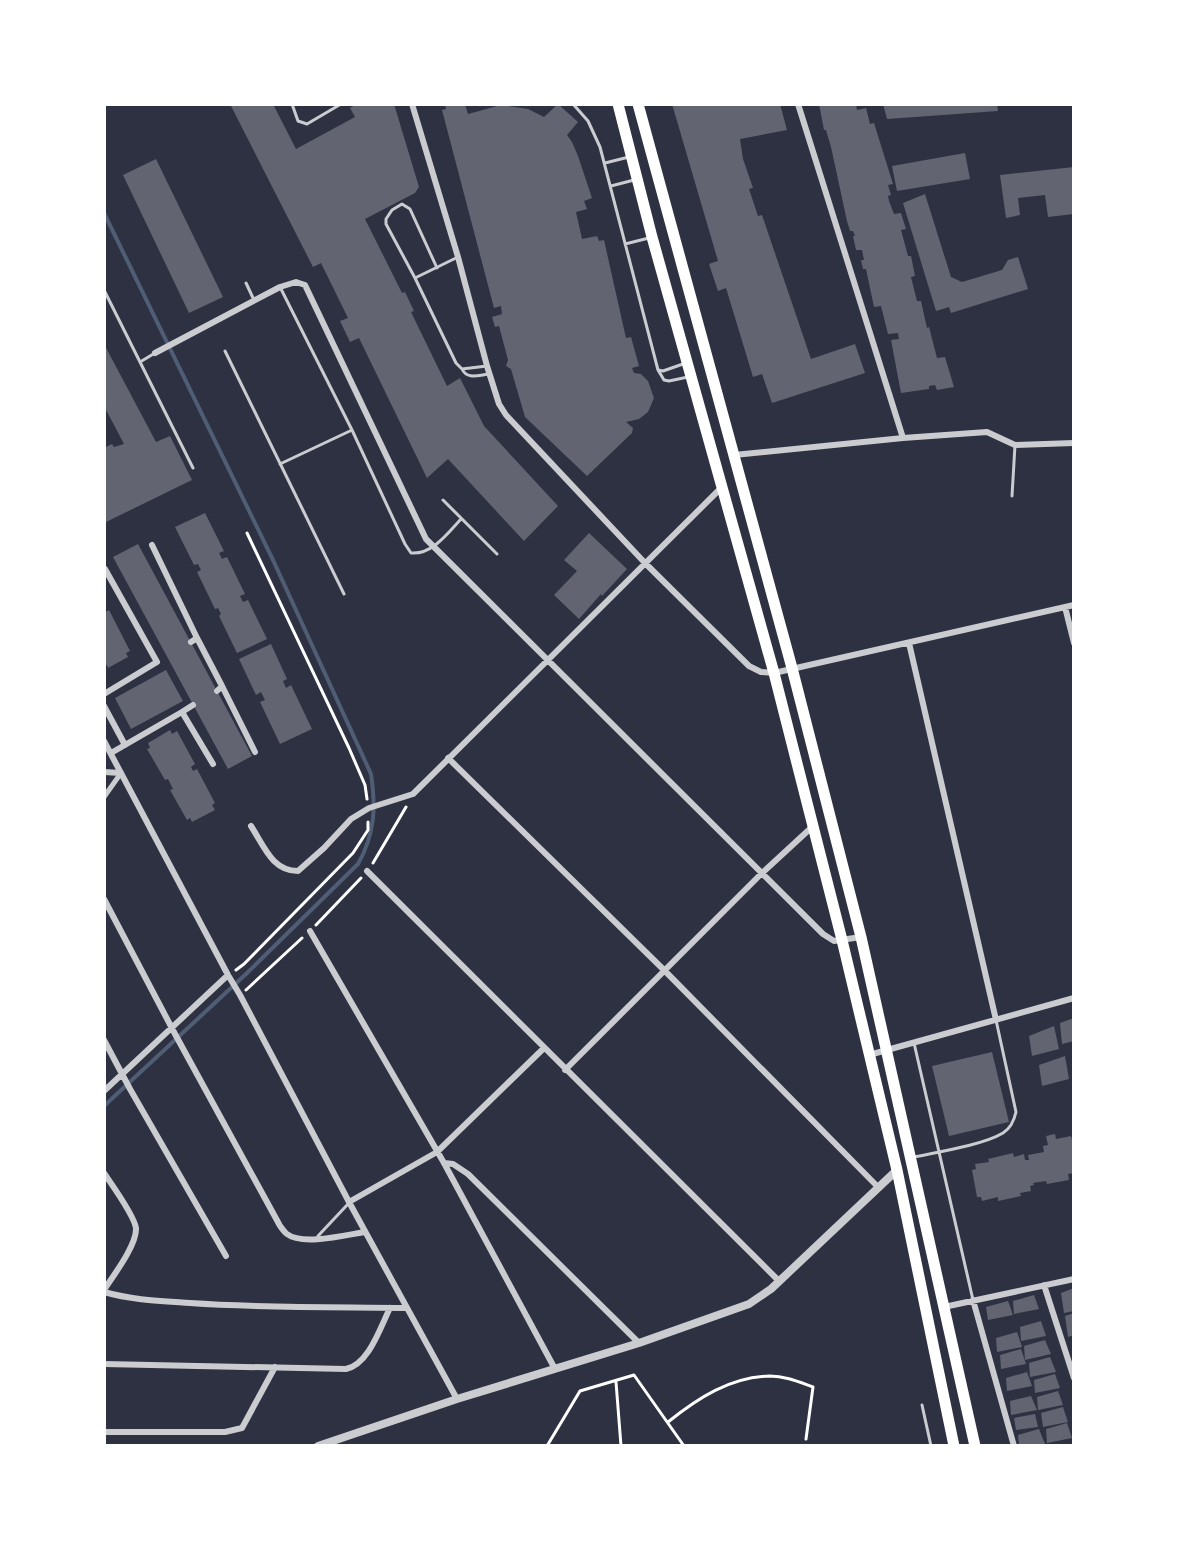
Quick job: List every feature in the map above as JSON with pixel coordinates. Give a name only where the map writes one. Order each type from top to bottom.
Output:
[{"type":"highway","points":[[618,104],[774,673],[842,940],[897,1170],[954,1446]]},
{"type":"highway","points":[[638,104],[792,668],[861,937],[975,1446]]},
{"type":"street","points":[[412,104],[499,404],[645,563],[749,666],[761,672],[774,673],[1074,605]]},
{"type":"street","points":[[798,104],[903,438]]},
{"type":"street","points":[[155,353],[280,287],[296,282],[305,285],[426,539],[823,934],[834,941],[861,937]]},
{"type":"street","points":[[734,455],[987,432],[1015,445],[1074,443]]},
{"type":"street","points":[[251,826],[276,865],[288,871],[298,871],[351,819],[371,808],[413,794],[722,487]]},
{"type":"street","points":[[152,545],[194,640],[255,752]]},
{"type":"street","points":[[105,569],[157,662]]},
{"type":"street","points":[[1065,607],[1074,643]]},
{"type":"street","points":[[909,643],[996,1020]]},
{"type":"street","points":[[104,694],[167,656]]},
{"type":"street","points":[[111,753],[193,705]]},
{"type":"street","points":[[104,706],[125,745]]},
{"type":"street","points":[[182,712],[213,764]]},
{"type":"street","points":[[104,741],[457,1399]]},
{"type":"street","points":[[448,758],[664,970],[878,1187]]},
{"type":"street","points":[[104,772],[121,773]]},
{"type":"street","points":[[104,797],[121,773]]},
{"type":"street","points":[[565,1070],[812,827]]},
{"type":"street","points":[[367,871],[779,1281]]},
{"type":"street","points":[[104,899],[286,1234],[297,1239],[315,1239],[365,1232]]},
{"type":"street","points":[[310,931],[444,1163],[555,1369]]},
{"type":"street","points":[[104,1091],[229,977]]},
{"type":"street","points":[[869,1055],[1074,998]]},
{"type":"street","points":[[104,1040],[226,1256]]},
{"type":"street","points":[[349,1202],[437,1152],[544,1048]]},
{"type":"street","points":[[444,1163],[453,1164],[468,1174],[639,1343]]},
{"type":"street","points":[[318,1446],[639,1343],[749,1304],[763,1296],[897,1170]]},
{"type":"street","points":[[104,1173],[136,1229],[132,1244],[104,1291],[130,1298],[245,1307],[407,1308]]},
{"type":"street","points":[[944,1307],[1074,1279]]},
{"type":"street","points":[[1044,1285],[1074,1378]]},
{"type":"street","points":[[973,1300],[1014,1446]]},
{"type":"street","points":[[104,1364],[346,1369],[362,1362],[390,1308]]},
{"type":"street","points":[[104,1432],[225,1432],[242,1428],[275,1367]]},
{"type":"lane","points":[[292,104],[298,121],[307,124],[341,104]]},
{"type":"lane","points":[[573,104],[588,121],[600,147],[658,370],[664,380],[669,381],[691,376]]},
{"type":"lane","points":[[604,163],[632,156]]},
{"type":"lane","points":[[610,186],[638,180]]},
{"type":"lane","points":[[437,268],[410,209],[402,204],[388,214],[386,224],[456,363],[469,377],[488,370]]},
{"type":"lane","points":[[625,244],[652,237]]},
{"type":"lane","points":[[415,278],[458,257]]},
{"type":"lane","points":[[246,283],[254,300]]},
{"type":"lane","points":[[280,287],[411,553],[420,554],[433,547],[461,519]]},
{"type":"lane","points":[[104,290],[193,468]]},
{"type":"lane","points":[[225,351],[344,594]]},
{"type":"lane","points":[[140,362],[155,353]]},
{"type":"lane","points":[[658,370],[688,363]]},
{"type":"lane","points":[[462,369],[488,370]]},
{"type":"lane","points":[[280,464],[352,430]]},
{"type":"lane","points":[[1012,496],[1015,445]]},
{"type":"lane","points":[[443,500],[497,554]]},
{"type":"lane","points":[[911,1158],[984,1140],[1005,1132],[1014,1122],[1016,1112],[996,1020]]},
{"type":"lane","points":[[914,1043],[973,1300]]},
{"type":"lane","points":[[315,1239],[349,1202]]},
{"type":"lane","points":[[922,1405],[931,1446]]},
{"type":"path","points":[[229,977],[353,853],[368,830],[371,808],[354,760],[247,533]]},
{"type":"path","points":[[240,995],[310,931],[367,871],[380,854],[413,794]]},
{"type":"path","points":[[547,1446],[580,1391],[634,1375],[684,1446]]},
{"type":"path","points":[[668,1422],[712,1391],[744,1380],[772,1376],[813,1387],[806,1439]]},
{"type":"path","points":[[616,1381],[621,1446]]},
{"type":"building","points":[[230,104],[273,104],[296,149],[355,117],[350,108],[357,104],[394,104],[419,187],[415,193],[365,219],[402,293],[405,292],[414,311],[411,312],[447,386],[460,378],[484,426],[558,506],[524,541],[448,459],[427,478],[359,338],[350,342],[340,321],[348,318],[321,263],[313,267]]},
{"type":"building","points":[[445,104],[465,104],[468,114],[501,105],[528,109],[544,117],[558,104],[578,122],[567,135],[578,156],[592,198],[584,201],[587,209],[576,212],[582,239],[597,236],[599,241],[604,240],[626,338],[631,337],[639,366],[632,368],[634,373],[641,374],[648,381],[654,398],[648,412],[639,419],[626,422],[633,428],[632,433],[587,476],[525,417],[511,369],[506,366],[508,360],[499,326],[495,327],[492,317],[502,314],[501,306],[494,308],[442,110],[446,109]]},
{"type":"building","points":[[672,104],[780,104],[787,130],[740,139],[753,188],[749,189],[758,216],[762,215],[811,359],[855,344],[865,373],[772,403],[762,374],[753,377],[726,288],[718,291],[709,264],[718,261]]},
{"type":"building","points":[[819,104],[856,104],[857,110],[866,108],[870,124],[874,123],[893,184],[888,185],[889,201],[894,214],[901,213],[906,229],[901,230],[908,256],[911,256],[915,276],[911,277],[917,301],[921,301],[937,358],[945,357],[954,387],[937,390],[935,385],[929,386],[929,389],[901,393],[891,340],[899,339],[898,333],[888,334],[881,306],[874,307],[866,269],[863,269],[861,260],[864,260],[862,250],[856,250],[855,236],[847,221]]},
{"type":"building","points":[[883,104],[997,104],[998,111],[887,119]]},
{"type":"building","points":[[965,153],[970,179],[897,191],[892,166]]},
{"type":"building","points":[[156,159],[223,297],[189,313],[123,175]]},
{"type":"building","points":[[1074,167],[1074,214],[1048,217],[1045,195],[1018,198],[1020,215],[1006,218],[1000,175]]},
{"type":"building","points":[[925,194],[951,277],[962,282],[1002,270],[1008,260],[1018,257],[1028,289],[951,313],[949,307],[936,311],[903,203]]},
{"type":"building","points":[[104,344],[156,442],[170,436],[192,480],[104,523],[104,448],[124,444],[104,406]]},
{"type":"building","points":[[205,513],[224,551],[219,553],[222,559],[227,557],[245,594],[240,596],[243,602],[248,600],[267,639],[237,653],[219,616],[221,614],[218,608],[215,609],[197,572],[201,570],[198,564],[194,565],[175,527]]},
{"type":"building","points":[[589,533],[627,569],[579,619],[554,595],[577,571],[564,560]]},
{"type":"building","points":[[138,544],[252,756],[228,769],[113,557]]},
{"type":"building","points":[[109,610],[130,651],[126,653],[128,657],[108,668],[107,665],[104,667],[104,613]]},
{"type":"building","points":[[271,644],[287,679],[283,681],[286,688],[291,685],[312,729],[280,744],[260,702],[265,700],[261,692],[256,695],[239,659]]},
{"type":"building","points":[[166,670],[183,701],[131,729],[115,698]]},
{"type":"building","points":[[170,730],[172,734],[177,731],[195,764],[191,767],[193,771],[197,769],[215,803],[212,805],[215,810],[192,822],[190,818],[187,820],[170,790],[173,789],[168,779],[165,780],[147,749],[150,748],[148,743]]},
{"type":"building","points":[[1074,1018],[1074,1041],[1062,1044],[1060,1023]]},
{"type":"building","points":[[1054,1026],[1059,1049],[1032,1056],[1029,1036]]},
{"type":"building","points":[[992,1052],[1009,1122],[949,1136],[932,1066]]},
{"type":"building","points":[[1065,1056],[1069,1079],[1042,1086],[1039,1065]]},
{"type":"building","points":[[1055,1134],[1056,1139],[1071,1136],[1074,1140],[1074,1173],[1068,1174],[1069,1180],[1033,1183],[1031,1191],[998,1201],[998,1197],[982,1201],[981,1197],[977,1197],[972,1170],[976,1169],[975,1164],[1013,1153],[1014,1157],[1024,1154],[1025,1160],[1029,1160],[1028,1155],[1044,1152],[1043,1146],[1048,1145],[1046,1136]]},
{"type":"building","points":[[1074,1288],[1074,1311],[1064,1313],[1061,1293]]},
{"type":"building","points":[[1034,1295],[1039,1309],[1014,1314],[1013,1301]]},
{"type":"building","points":[[1008,1301],[1013,1315],[988,1320],[986,1307]]},
{"type":"building","points":[[1074,1313],[1074,1335],[1068,1337],[1065,1316]]},
{"type":"building","points":[[1041,1321],[1046,1336],[1021,1341],[1020,1327]]},
{"type":"building","points":[[1017,1332],[1022,1347],[997,1352],[996,1338]]},
{"type":"building","points":[[1045,1340],[1051,1354],[1025,1360],[1024,1346]]},
{"type":"building","points":[[1021,1349],[1026,1364],[1001,1369],[1000,1355]]},
{"type":"building","points":[[1050,1357],[1056,1372],[1030,1377],[1029,1363]]},
{"type":"building","points":[[1027,1372],[1032,1386],[1007,1391],[1006,1378]]},
{"type":"building","points":[[1055,1374],[1060,1388],[1035,1393],[1034,1380]]},
{"type":"building","points":[[1058,1391],[1063,1405],[1038,1410],[1037,1397]]},
{"type":"building","points":[[1031,1396],[1037,1410],[1011,1415],[1010,1401]]},
{"type":"building","points":[[1063,1407],[1068,1422],[1043,1427],[1041,1413]]},
{"type":"building","points":[[1035,1414],[1038,1427],[1016,1430],[1014,1418]]},
{"type":"building","points":[[1067,1423],[1072,1438],[1047,1443],[1046,1429]]},
{"type":"building","points":[[1039,1429],[1045,1444],[1019,1446],[1018,1435]]},
{"type":"waterway","points":[[104,213],[273,560],[371,774],[374,809],[368,842],[358,864],[104,1106]]}]
